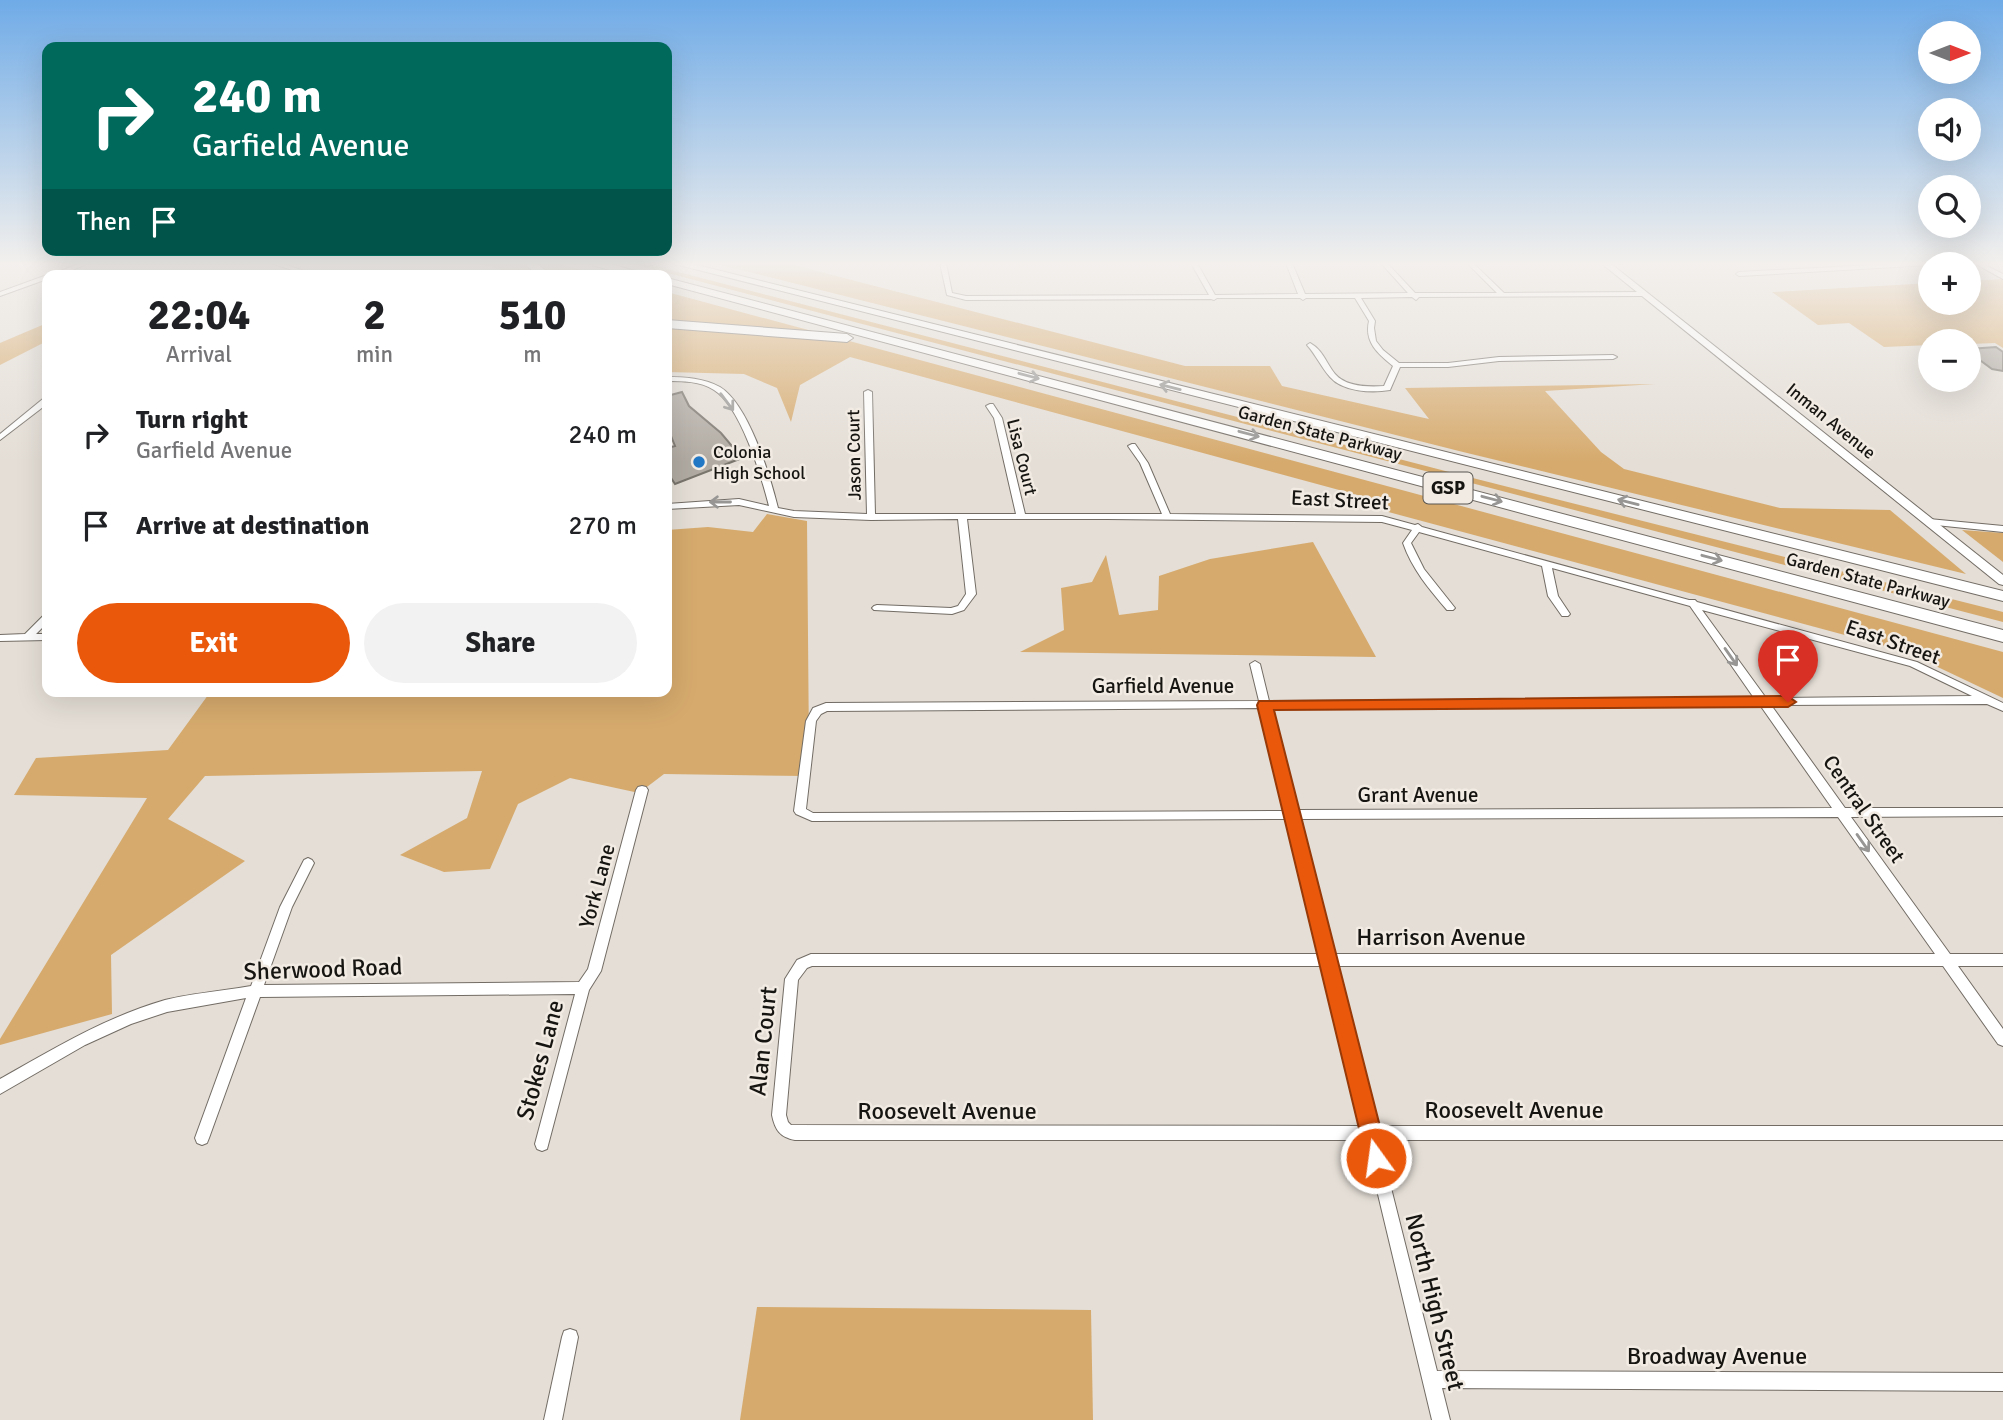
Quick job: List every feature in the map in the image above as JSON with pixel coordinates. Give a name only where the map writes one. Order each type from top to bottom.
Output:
[{"type":"highway","points":[[737,329],[892,341]]},
{"type":"highway","name":"Garden State Parkway","points":[[848,329],[2003,636]]},
{"type":"highway","name":"Garden State Parkway","points":[[940,329],[2003,597]]},
{"type":"main road","name":"Inman Avenue","points":[[1688,329],[1998,578]]},
{"type":"street","points":[[1369,329],[1374,343],[1396,365],[1448,365],[1499,359],[1613,357]]},
{"type":"street","points":[[1310,345],[1320,352],[1334,378],[1340,382],[1381,390],[1390,384],[1396,365]]},
{"type":"street","points":[[672,380],[702,383],[724,395],[745,428],[768,485],[774,509]]},
{"type":"street","name":"Jason Court","points":[[868,392],[871,517]]},
{"type":"street","points":[[0,438],[42,404]]},
{"type":"street","name":"Lisa Court","points":[[990,406],[998,418],[1021,516]]},
{"type":"street","points":[[1132,446],[1144,463],[1167,516]]},
{"type":"street","name":"East Street","points":[[672,507],[739,502],[794,514],[871,517],[1367,517],[1418,527],[1913,664],[2003,707]]},
{"type":"street","points":[[877,608],[952,611],[968,601],[971,594],[962,517]]},
{"type":"street","points":[[1929,522],[2003,529]]},
{"type":"street","points":[[1418,527],[1407,543],[1410,552],[1417,568],[1450,608]]},
{"type":"street","points":[[1546,563],[1553,596],[1565,614]]},
{"type":"street","name":"Central Street","points":[[1692,602],[2003,1040]]},
{"type":"street","points":[[28,637],[42,622]]},
{"type":"street","points":[[0,638],[42,636]]},
{"type":"street","name":"North High Street","points":[[1255,664],[1441,1420]]},
{"type":"street","name":"Garfield Avenue","points":[[842,706],[1989,700]]},
{"type":"street","name":"Grant Avenue","points":[[842,706],[821,708],[811,721],[800,811],[811,817],[2003,812]]},
{"type":"street","name":"York Lane","points":[[583,988],[594,971],[642,790]]},
{"type":"street","points":[[202,1138],[286,907],[308,863]]},
{"type":"street","name":"Harrison Avenue","points":[[838,959],[2003,960]]},
{"type":"street","name":"Alan Court","points":[[815,1133],[786,1131],[781,1125],[790,992],[792,979],[802,964],[811,960],[838,959]]},
{"type":"street","name":"Sherwood Road","points":[[0,1087],[80,1041],[128,1019],[167,1006],[255,990],[583,988]]},
{"type":"street","name":"Stokes Lane","points":[[542,1144],[583,988]]},
{"type":"street","name":"Roosevelt Avenue","points":[[815,1133],[2003,1133]]},
{"type":"street","points":[[552,1420],[570,1337]]},
{"type":"street","name":"Broadway Avenue","points":[[1431,1379],[2003,1382]]},
{"type":"shaded area","points":[[32,329],[42,329],[42,344],[0,365],[0,343]]},
{"type":"shaded area","points":[[672,329],[805,329],[2003,652],[2003,698],[1904,651],[1381,510],[1376,500],[850,357],[800,385],[791,422],[777,388],[744,374],[672,372]]},
{"type":"shaded area","points":[[883,329],[899,329],[2003,612],[2003,622]]},
{"type":"shaded area","points":[[976,329],[1043,329],[1185,366],[1270,366],[1282,386],[1429,419],[1405,388],[1655,384],[1545,391],[1601,452],[1624,469],[1780,508],[1890,510],[1966,574],[1463,452]]},
{"type":"shaded area","points":[[1858,329],[1918,329],[1918,346],[1884,347]]},
{"type":"shaded area","points":[[1981,329],[2003,329],[2003,348],[1995,343],[1981,344]]},
{"type":"shaded area","points":[[767,514],[807,521],[809,751],[804,776],[664,774],[639,793],[570,778],[518,804],[490,869],[444,872],[400,855],[467,818],[482,771],[205,776],[168,819],[245,861],[111,955],[112,1014],[0,1045],[0,1039],[147,798],[14,795],[36,758],[168,750],[207,697],[672,697],[672,530],[708,527],[753,532]]},
{"type":"shaded area","points":[[1962,530],[2003,533],[2003,562]]},
{"type":"shaded area","points":[[1313,542],[1376,657],[1020,652],[1064,630],[1061,588],[1092,582],[1106,555],[1119,615],[1158,610],[1159,576],[1210,559]]},
{"type":"shaded area","points":[[757,1307],[1091,1310],[1093,1420],[740,1420]]},
{"type":"building","points":[[1996,347],[2003,352],[2003,371],[1992,369],[1981,361],[1981,348]]},
{"type":"building","points":[[682,392],[689,406],[721,433],[742,458],[675,484],[672,480],[672,447],[675,446],[672,438],[672,395]]},
{"type":"place","name":"Colonia High School","points":[[699,462]]},
{"type":"route","points":[[1376,1158],[1265,705],[1788,702]]}]
